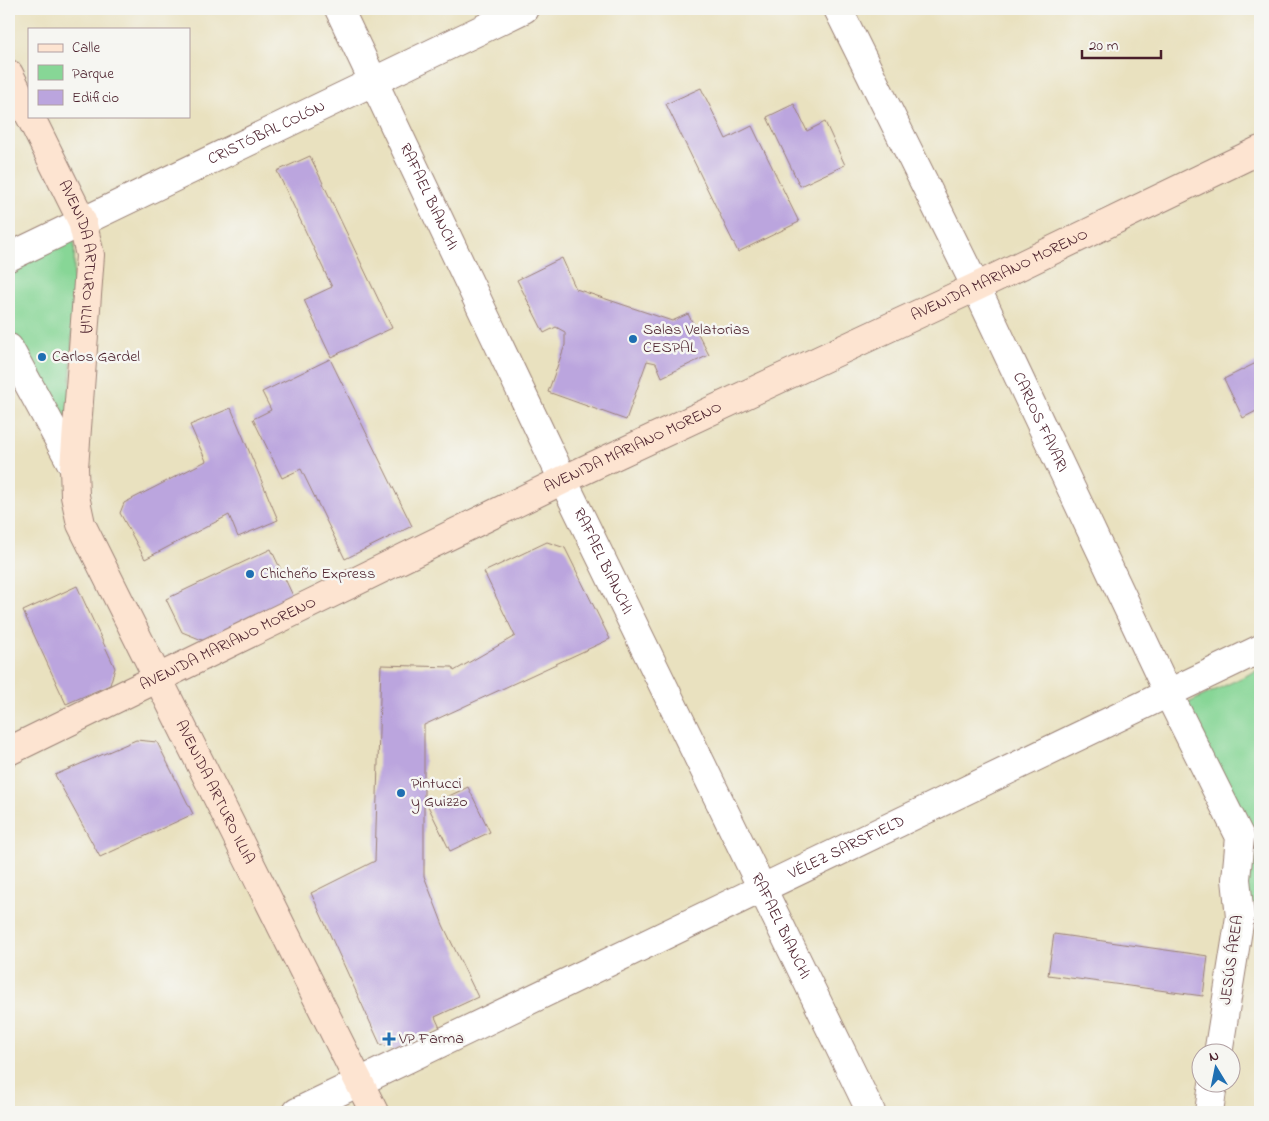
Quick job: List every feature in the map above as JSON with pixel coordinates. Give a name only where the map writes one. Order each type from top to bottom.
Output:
[{"type":"main road","name":"AVENIDA ARTURO ILLIA","points":[[9,74],[28,113]]},
{"type":"main road","name":"AVENIDA ARTURO ILLIA","points":[[30,118],[82,221],[90,255],[74,468],[75,496],[81,524],[374,1112]]},
{"type":"main road","name":"AVENIDA MARIANO MORENO","points":[[9,751],[563,480],[976,287],[1260,150]]},
{"type":"street","name":"RAFAEL BIANCHI","points":[[339,9],[563,480],[871,1112]]},
{"type":"street","name":"CRISTÓBAL COLÓN","points":[[9,257],[524,9]]},
{"type":"street","name":"CARLOS FAVARI","points":[[838,9],[976,287],[1168,693],[1240,837]]},
{"type":"street","name":"AVENIDA ARTURO ILLIA","points":[[9,348],[74,468]]},
{"type":"street","name":"VÉLEZ SARSFIELD","points":[[297,1112],[1260,649]]},
{"type":"street","name":"JESÚS ÁREA","points":[[1220,1044],[1250,918],[1236,879],[1240,837]]},
{"type":"street","points":[[1208,1112],[1211,1094]]},
{"type":"green space","points":[[75,233],[69,442],[9,333],[9,267]]},
{"type":"green space","points":[[1260,669],[1260,905],[1245,903],[1251,838],[1186,704]]},
{"type":"building","points":[[701,88],[726,139],[752,126],[799,222],[738,252],[666,104]]},
{"type":"building","points":[[794,104],[807,131],[825,122],[845,165],[800,186],[767,117]]},
{"type":"building","points":[[310,156],[392,328],[331,357],[304,300],[332,287],[277,171]]},
{"type":"building","name":"Salas Velatorias CESPAL","points":[[562,258],[576,289],[672,321],[688,314],[709,355],[662,377],[656,363],[647,361],[626,420],[548,392],[565,345],[565,332],[556,327],[544,333],[517,280]]},
{"type":"building","points":[[330,359],[412,526],[345,559],[301,469],[282,478],[253,419],[271,410],[262,392]]},
{"type":"building","points":[[1260,361],[1260,409],[1243,418],[1224,379]]},
{"type":"building","points":[[231,408],[278,520],[238,537],[229,515],[145,559],[120,513],[124,503],[206,461],[190,425]]},
{"type":"building","points":[[547,542],[565,548],[610,639],[424,725],[424,876],[443,925],[478,997],[435,1017],[440,1028],[396,1050],[380,1044],[311,893],[375,861],[381,665],[452,667],[454,671],[515,636],[484,572]]},
{"type":"building","name":"Chicheño Express","points":[[271,549],[295,600],[207,642],[182,632],[166,599]]},
{"type":"building","points":[[77,586],[115,668],[110,685],[66,704],[23,611]]},
{"type":"building","points":[[136,740],[157,742],[193,814],[100,857],[55,775]]},
{"type":"building","points":[[468,787],[490,832],[450,851],[428,806]]},
{"type":"building","points":[[1054,934],[1208,956],[1203,996],[1048,975]]},
{"type":"building","points":[[938,1107],[970,1111],[970,1112],[938,1112]]},
{"type":"place","name":"Salas Velatorias CESPAL","points":[[633,339]]},
{"type":"place","name":"Carlos Gardel","points":[[42,357]]},
{"type":"place","name":"Chicheño Express","points":[[250,574]]},
{"type":"place","name":"Pintucci y Guizzo","points":[[401,793]]},
{"type":"place","name":"VP Farma","points":[[389,1039]]}]
